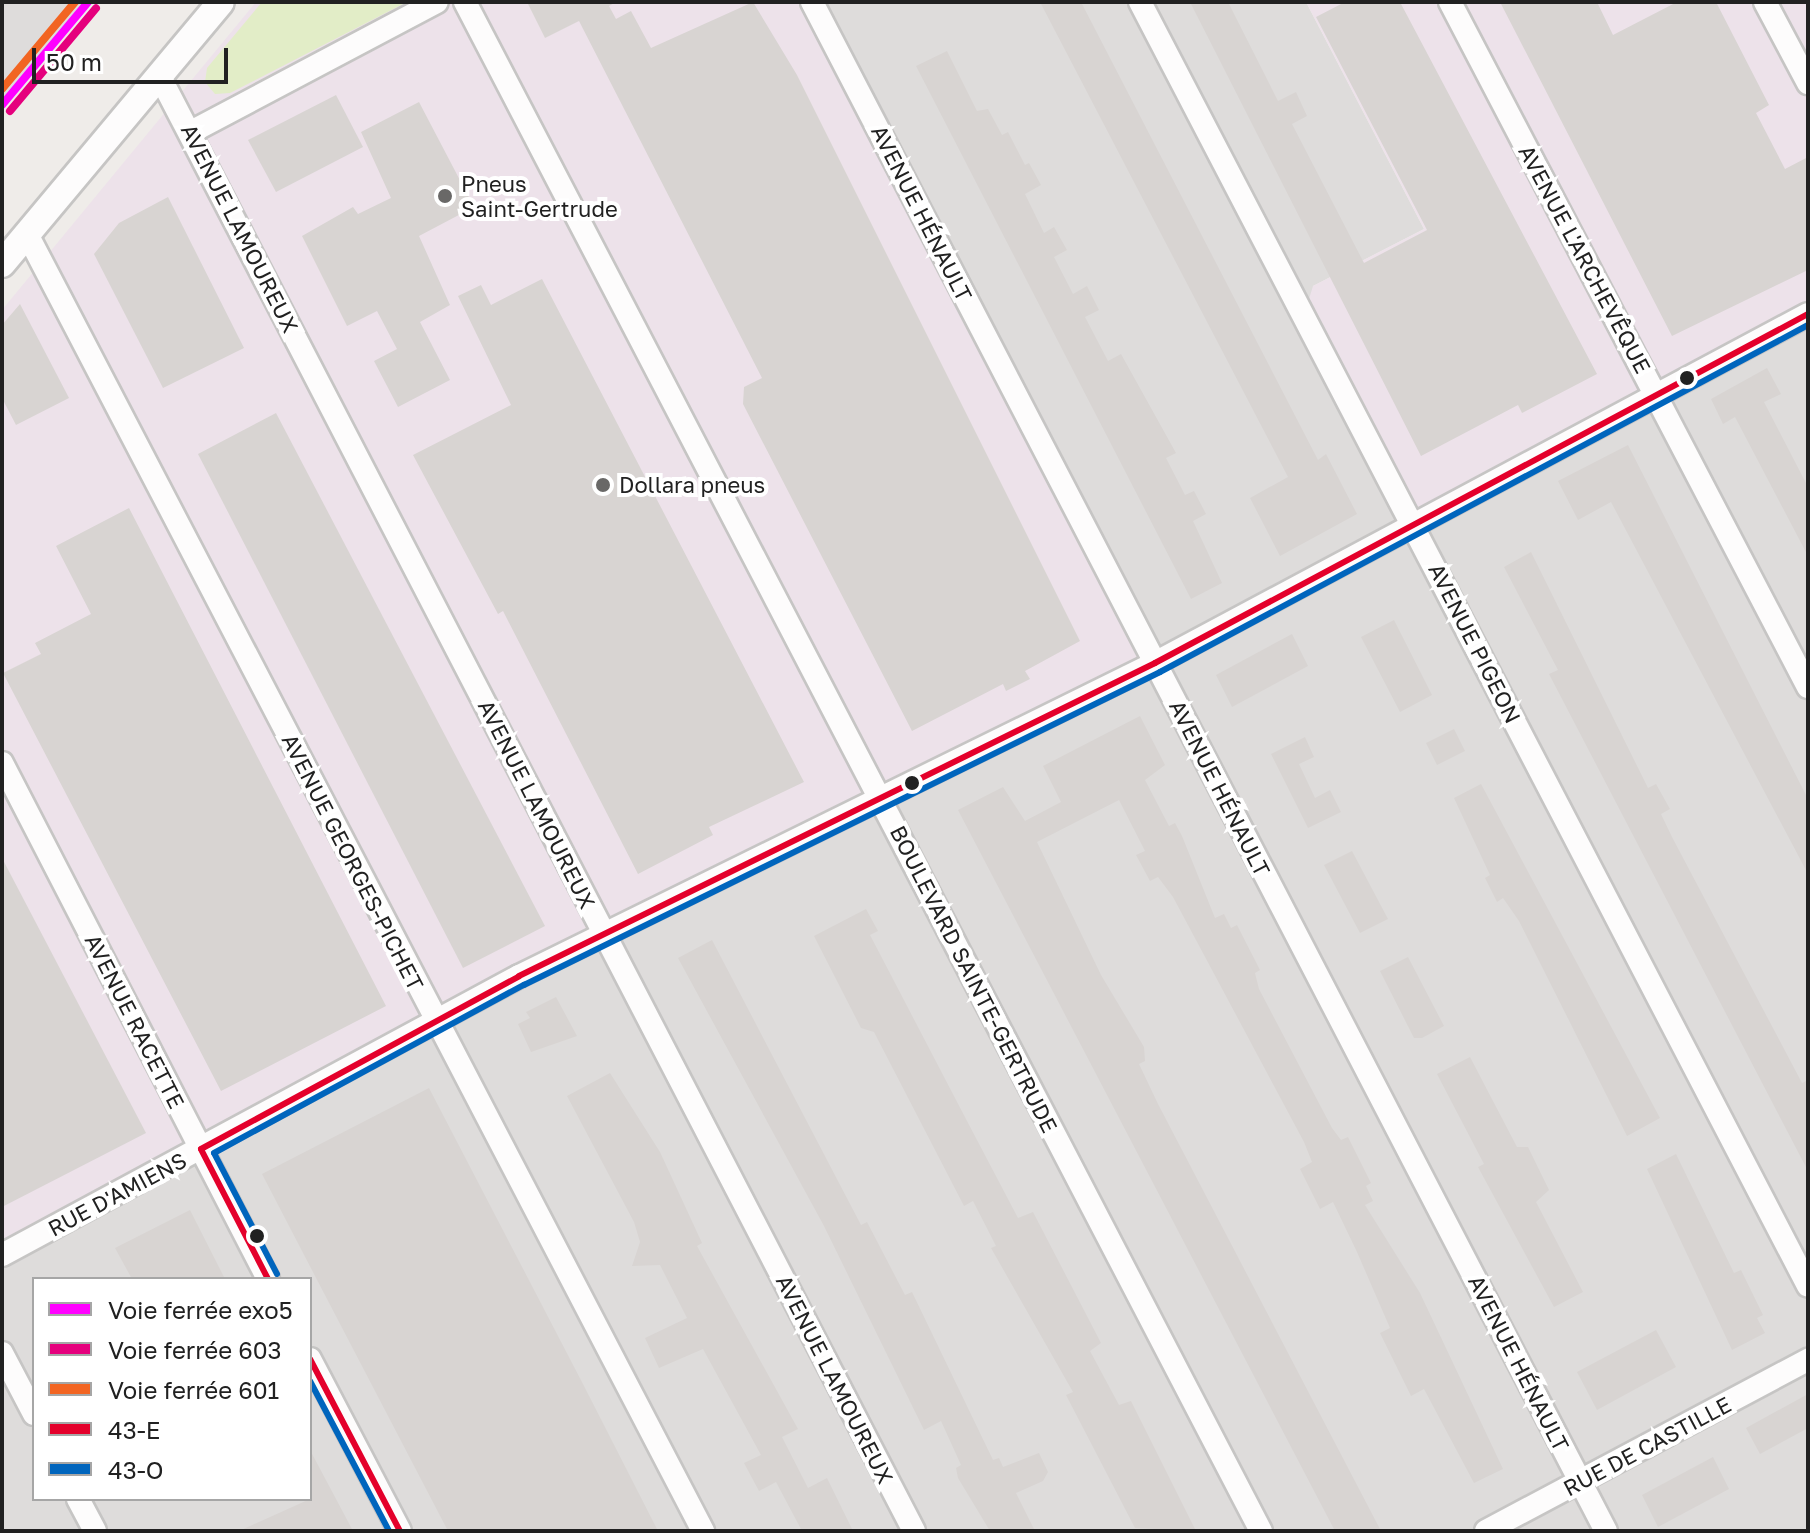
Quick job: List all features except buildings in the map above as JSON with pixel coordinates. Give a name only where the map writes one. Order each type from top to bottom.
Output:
[{"type":"street","points":[[2,264],[221,2]]},
{"type":"street","points":[[191,132],[437,2]]},
{"type":"street","name":"BOULEVARD SAINTE-GERTRUDE","points":[[465,2],[1261,1531]]},
{"type":"street","name":"AVENUE HÉNAULT","points":[[812,2],[1606,1531]]},
{"type":"street","name":"AVENUE PIGEON","points":[[1140,2],[1808,1286]]},
{"type":"street","name":"AVENUE L'ARCHEVÊQUE","points":[[1450,2],[1808,687]]},
{"type":"street","points":[[1765,2],[1808,83]]},
{"type":"street","name":"AVENUE LAMOUREUX","points":[[160,77],[914,1531]]},
{"type":"street","name":"AVENUE GEORGES-PICHET","points":[[27,234],[703,1531]]},
{"type":"street","name":"RUE D'AMIENS","points":[[2,1255],[603,933],[882,801],[1155,663],[1808,314]]},
{"type":"street","name":"AVENUE RACETTE","points":[[2,763],[267,1277]]},
{"type":"street","points":[[2,1353],[32,1410]]},
{"type":"street","name":"RUE DE CASTILLE","points":[[1486,1531],[1808,1360]]},
{"type":"street","points":[[312,1363],[400,1531]]},
{"type":"street","points":[[79,1501],[95,1531]]},
{"type":"shaded area","points":[[2,2],[88,2],[2,105]]},
{"type":"shaded area","points":[[256,2],[812,2],[1155,663],[603,933],[2,1255],[2,310]]},
{"type":"shaded area","points":[[812,2],[1306,2],[1424,229],[1313,286],[1808,314],[1808,1531],[2,1531],[2,1254]]},
{"type":"shaded area","points":[[1306,2],[1808,2],[1808,314],[1413,525],[1305,312],[1313,286],[1424,229]]},
{"type":"green space","points":[[262,2],[407,2],[230,93],[215,94],[205,82],[207,68]]},
{"type":"rail line","name":"601","points":[[2,89],[75,2]]},
{"type":"rail line","name":"exo5","points":[[2,105],[88,2]]},
{"type":"rail line","name":"603","points":[[10,111],[96,8]]},
{"type":"transit line","name":"43-E","points":[[267,1277],[201,1149],[519,976],[1155,663],[1808,314]]},
{"type":"transit line","name":"43-O","points":[[277,1274],[214,1153],[524,985],[1160,672],[1808,325]]},
{"type":"transit line","name":"43-E","points":[[312,1363],[400,1531]]},
{"type":"transit line","name":"43-O","points":[[312,1385],[389,1531]]},
{"type":"place","name":"Pneus Saint-Gertrude","points":[[445,196]]},
{"type":"place","name":"Dollara pneus","points":[[603,485]]}]
